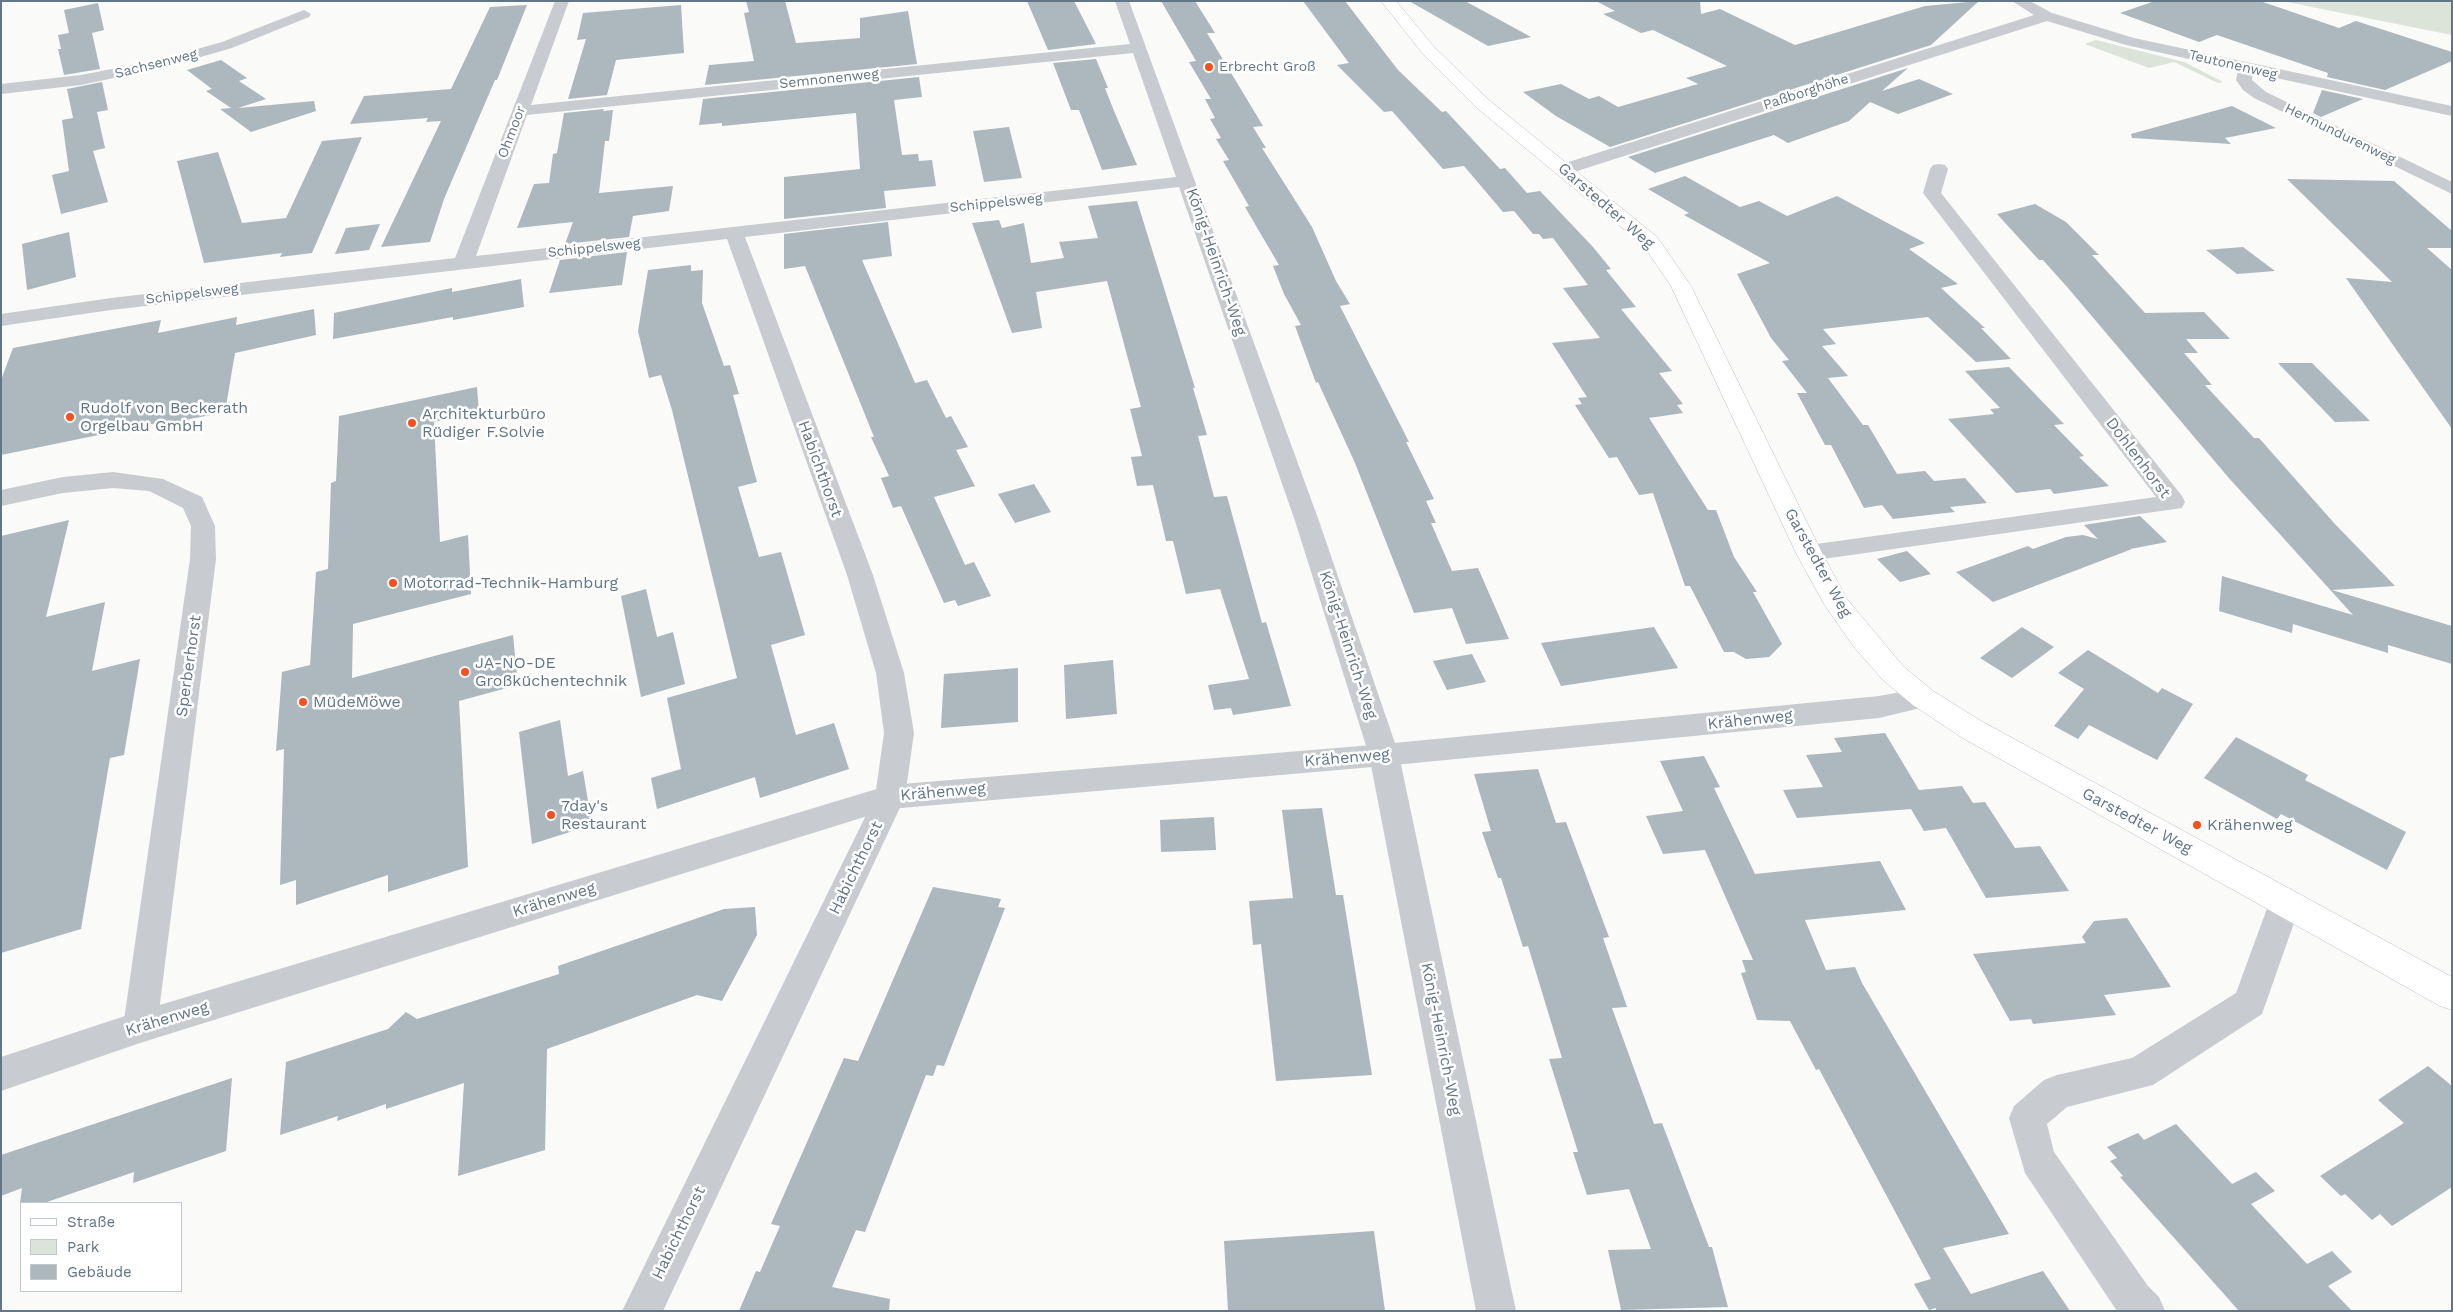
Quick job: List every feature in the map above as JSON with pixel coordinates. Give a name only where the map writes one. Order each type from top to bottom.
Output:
[{"type":"main road","name":"Garstedter Weg","points":[[1388,1],[1429,51],[1484,104],[1650,241],[1681,286],[1808,553],[1837,604],[1864,640],[1893,673],[1923,698],[2037,767],[2452,995]]},
{"type":"street","name":"Ohmoor","points":[[463,262],[562,1]]},
{"type":"street","name":"König-Heinrich-Weg","points":[[1122,1],[1308,521],[1384,755],[1496,1311]]},
{"type":"street","name":"Teutonenweg","points":[[2019,1],[2046,16],[2131,42],[2452,111]]},
{"type":"street","name":"Sachsenweg","points":[[1,89],[81,80],[160,64],[227,45],[304,14]]},
{"type":"street","name":"Paßborghöhe","points":[[1565,169],[2046,16]]},
{"type":"street","name":"Semnonenweg","points":[[520,111],[1138,48]]},
{"type":"street","name":"Hermundurenweg","points":[[2246,68],[2244,80],[2248,87],[2260,95],[2452,189]]},
{"type":"street","name":"Dohlenhorst","points":[[1808,553],[2173,502],[1932,193],[1939,170]]},
{"type":"street","name":"Schippelsweg","points":[[1,320],[111,304],[463,262],[1187,181]]},
{"type":"street","name":"Habichthorst","points":[[642,1311],[890,797],[899,733],[890,673],[860,575],[734,233]]},
{"type":"street","name":"Sperberhorst","points":[[1,498],[63,484],[113,480],[154,484],[193,503],[203,526],[203,560],[140,1027]]},
{"type":"street","name":"Krähenweg","points":[[1,1074],[140,1027],[890,797],[1384,755],[1878,707],[1923,698]]},
{"type":"street","points":[[2145,1311],[2134,1300],[2038,1160],[2027,1118],[2057,1092],[2140,1073],[2250,1003],[2285,902]]},
{"type":"green space","points":[[2282,1],[2452,1],[2452,35]]},
{"type":"green space","points":[[2096,40],[2184,62],[2223,82],[2218,83],[2174,62],[2149,68],[2085,44]]},
{"type":"building","points":[[746,1],[785,1],[796,43],[860,38],[860,18],[908,11],[917,64],[705,85],[709,65],[754,61],[744,13],[749,12]]},
{"type":"building","points":[[1027,1],[1074,1],[1096,44],[1048,50]]},
{"type":"building","points":[[1161,1],[1195,1],[1215,33],[1207,33],[1263,126],[1253,127],[1266,148],[1262,148],[1312,227],[1336,281],[1350,304],[1340,306],[1409,442],[1406,442],[1434,499],[1426,501],[1436,523],[1431,523],[1452,571],[1478,568],[1509,639],[1466,644],[1452,608],[1414,613],[1355,463],[1318,382],[1316,383],[1295,326],[1301,325],[1284,294],[1273,266],[1279,265],[1245,207],[1249,206],[1223,161],[1229,160],[1216,139],[1221,138],[1210,119],[1215,118],[1205,99],[1211,99],[1189,62],[1196,61]]},
{"type":"building","points":[[1303,1],[1345,1],[1398,70],[1442,112],[1446,111],[1500,169],[1505,168],[1527,193],[1540,191],[1611,269],[1606,270],[1636,307],[1621,309],[1672,371],[1659,373],[1683,404],[1677,405],[1683,413],[1649,418],[1708,510],[1716,510],[1734,557],[1757,592],[1753,592],[1782,644],[1769,657],[1746,659],[1734,652],[1724,652],[1690,586],[1685,586],[1653,493],[1639,495],[1617,457],[1609,458],[1575,405],[1582,404],[1578,398],[1587,397],[1552,343],[1600,338],[1563,288],[1588,285],[1553,238],[1543,239],[1539,234],[1533,234],[1514,211],[1503,212],[1464,166],[1443,169],[1392,111],[1384,112],[1337,65],[1349,63]]},
{"type":"building","points":[[1409,1],[1465,1],[1531,37],[1488,46]]},
{"type":"building","points":[[1596,1],[1700,1],[1701,14],[1720,9],[1795,45],[1925,6],[1979,1],[1931,45],[1610,147],[1556,116],[1523,92],[1561,84],[1589,99],[1599,96],[1618,107],[1698,84],[1686,78],[1727,66],[1653,30],[1641,33],[1603,14],[1615,11]]},
{"type":"building","points":[[2155,1],[2260,1],[2339,28],[2356,21],[2452,52],[2452,61],[2385,90],[2327,77],[2328,73],[2217,35],[2199,42],[2120,13]]},
{"type":"building","points":[[98,3],[104,30],[92,33],[100,69],[64,75],[58,49],[61,49],[58,35],[69,33],[64,10]]},
{"type":"building","points":[[527,5],[497,80],[495,80],[444,199],[430,242],[381,247],[441,121],[426,122],[428,118],[350,124],[364,96],[451,89],[490,7]]},
{"type":"building","points":[[681,5],[684,53],[616,60],[607,95],[568,99],[586,39],[577,40],[583,13]]},
{"type":"building","points":[[1096,59],[1108,88],[1105,88],[1137,165],[1102,170],[1079,110],[1071,110],[1053,63]]},
{"type":"building","points":[[221,60],[247,78],[239,81],[266,99],[238,108],[314,101],[316,111],[251,132],[220,109],[231,108],[206,91],[212,89],[187,70]]},
{"type":"building","points":[[1908,68],[1882,91],[1919,79],[1953,94],[1898,114],[1870,102],[1849,121],[1788,143],[1774,135],[1655,173],[1628,157]]},
{"type":"building","points":[[919,77],[922,97],[894,100],[902,155],[918,154],[919,161],[932,160],[936,186],[884,191],[886,208],[784,219],[784,177],[860,169],[856,113],[722,126],[722,123],[699,125],[703,99]]},
{"type":"building","points":[[102,82],[108,110],[97,112],[105,148],[93,151],[108,202],[61,214],[52,175],[69,171],[62,120],[73,118],[67,89]]},
{"type":"building","points":[[2322,90],[2363,99],[2321,117],[2313,113]]},
{"type":"building","points":[[2232,106],[2276,128],[2225,138],[2231,144],[2132,138],[2131,134]]},
{"type":"building","points":[[604,109],[603,111],[613,110],[609,141],[605,141],[599,193],[673,186],[669,211],[633,216],[629,237],[565,244],[573,222],[517,228],[534,184],[549,183],[553,154],[557,153],[564,113]]},
{"type":"building","points":[[1009,127],[1022,178],[984,182],[973,131]]},
{"type":"building","points":[[362,137],[312,253],[280,257],[282,253],[204,263],[177,161],[218,152],[242,223],[286,218],[322,141]]},
{"type":"building","points":[[1685,176],[1740,207],[1759,201],[1787,216],[1837,196],[1925,243],[1909,249],[1958,284],[1941,288],[1985,328],[1981,328],[2011,359],[1976,362],[1928,317],[1823,329],[1836,344],[1822,346],[1848,376],[1828,378],[1863,425],[1868,425],[1897,474],[1925,471],[1934,481],[1965,478],[1987,503],[1950,507],[1955,512],[1893,519],[1882,505],[1864,508],[1831,445],[1825,445],[1797,393],[1807,393],[1782,361],[1789,360],[1771,338],[1737,274],[1770,263],[1684,215],[1689,213],[1648,189]]},
{"type":"building","points":[[2287,179],[2394,181],[2452,231],[2452,248],[2427,248],[2452,270],[2452,429],[2346,278],[2392,282]]},
{"type":"building","points":[[1137,201],[1195,388],[1193,388],[1207,435],[1198,436],[1214,497],[1227,496],[1262,623],[1266,622],[1291,706],[1233,715],[1231,708],[1214,710],[1208,685],[1249,679],[1220,589],[1186,594],[1173,541],[1166,541],[1153,485],[1137,486],[1131,457],[1142,456],[1130,409],[1141,407],[1107,281],[1036,292],[1042,328],[1012,333],[972,223],[999,220],[1002,228],[1024,223],[1031,263],[1064,258],[1059,242],[1098,238],[1088,206]]},
{"type":"building","points":[[2035,204],[2066,222],[2099,255],[2092,255],[2145,313],[2204,312],[2230,339],[2186,339],[2198,353],[2184,353],[2212,385],[2205,385],[2254,438],[2259,438],[2334,523],[2395,586],[2332,590],[2452,626],[2452,664],[2388,645],[2388,653],[2293,624],[2292,633],[2219,611],[2222,576],[2353,615],[2228,477],[2068,288],[2043,260],[2039,260],[1997,214]]},
{"type":"building","points":[[888,222],[892,256],[862,260],[915,383],[927,380],[946,418],[951,416],[968,447],[956,450],[975,486],[934,497],[965,565],[974,562],[991,596],[958,606],[955,600],[944,603],[901,506],[893,508],[881,478],[889,476],[871,437],[874,437],[805,266],[784,269],[784,234]]},
{"type":"building","points":[[380,224],[369,250],[335,254],[346,228]]},
{"type":"building","points":[[69,232],[76,277],[27,290],[22,244]]},
{"type":"building","points":[[2243,247],[2275,271],[2237,274],[2206,250]]},
{"type":"building","points":[[627,252],[622,285],[549,293],[560,260]]},
{"type":"building","points":[[691,265],[691,271],[703,270],[702,303],[724,366],[730,365],[739,394],[733,395],[757,482],[738,487],[759,557],[781,552],[805,635],[771,645],[796,735],[834,723],[849,769],[760,798],[755,777],[657,809],[651,778],[681,769],[667,698],[737,678],[672,410],[661,375],[649,378],[638,331],[648,270]]},
{"type":"building","points":[[521,279],[524,307],[453,320],[453,317],[333,339],[334,313],[452,288],[452,292]]},
{"type":"building","points":[[314,309],[316,335],[235,353],[225,412],[161,425],[162,422],[1,455],[1,380],[13,348],[161,320],[158,333],[237,317],[236,325]]},
{"type":"building","points":[[2278,363],[2312,363],[2370,421],[2335,422]]},
{"type":"building","points":[[2009,367],[2064,424],[2054,425],[2084,456],[2079,457],[2109,486],[2054,494],[2050,489],[2016,493],[1948,419],[1994,414],[1990,409],[2000,408],[1965,371]]},
{"type":"building","points":[[477,387],[479,412],[434,422],[440,542],[468,535],[471,594],[353,624],[352,678],[513,635],[518,685],[459,701],[468,867],[388,892],[388,875],[296,905],[296,880],[280,885],[284,749],[276,751],[282,672],[310,665],[316,572],[328,569],[331,483],[336,481],[339,416]]},
{"type":"building","points":[[1034,484],[1051,512],[1015,523],[998,494]]},
{"type":"building","points":[[2140,516],[2167,542],[2130,549],[2132,549],[1993,602],[1956,572],[2028,546],[2033,549],[2066,537],[2083,535],[2098,539],[2084,525]]},
{"type":"building","points":[[69,520],[46,617],[105,602],[92,671],[140,659],[124,755],[110,758],[81,929],[1,953],[1,536]]},
{"type":"building","points":[[1907,551],[1931,574],[1900,582],[1877,559]]},
{"type":"building","points":[[646,589],[657,637],[673,632],[685,684],[641,697],[621,596]]},
{"type":"building","points":[[1654,627],[1678,668],[1561,686],[1541,643]]},
{"type":"building","points":[[2022,627],[2054,647],[2012,678],[1980,658]]},
{"type":"building","points":[[2088,650],[2158,693],[2162,688],[2193,704],[2157,760],[2089,725],[2078,739],[2054,726],[2084,689],[2058,673]]},
{"type":"building","points":[[1472,654],[1486,682],[1447,690],[1433,661]]},
{"type":"building","points":[[1113,660],[1117,714],[1066,719],[1064,665]]},
{"type":"building","points":[[1018,668],[1018,722],[941,728],[944,674]]},
{"type":"building","points":[[560,720],[568,776],[583,771],[592,825],[532,844],[519,732]]},
{"type":"building","points":[[1885,733],[1919,790],[1962,786],[1973,803],[1985,802],[2015,848],[2040,846],[2069,891],[1986,898],[1946,828],[1924,831],[1911,809],[1797,818],[1783,790],[1823,787],[1806,755],[1842,752],[1834,738]]},
{"type":"building","points":[[2236,737],[2308,775],[2305,780],[2406,832],[2387,870],[2281,814],[2277,819],[2204,778]]},
{"type":"building","points":[[1704,756],[1720,787],[1714,788],[1755,874],[1880,861],[1906,910],[1805,920],[1826,970],[1855,967],[1862,983],[2009,1234],[1943,1248],[1971,1294],[2043,1271],[2070,1311],[1936,1311],[1936,1308],[1929,1310],[1914,1284],[1931,1279],[1819,1069],[1816,1070],[1790,1021],[1757,1020],[1741,973],[1746,972],[1742,960],[1753,960],[1705,850],[1663,854],[1646,816],[1683,811],[1660,761]]},
{"type":"building","points":[[1538,769],[1556,823],[1566,822],[1609,937],[1603,938],[1627,1007],[1612,1008],[1654,1124],[1662,1123],[1709,1247],[1712,1247],[1728,1307],[1621,1310],[1608,1250],[1651,1249],[1629,1189],[1587,1195],[1573,1152],[1578,1152],[1549,1059],[1562,1058],[1528,946],[1523,947],[1501,878],[1498,878],[1482,832],[1491,831],[1474,774]]},
{"type":"building","points":[[1322,808],[1336,895],[1343,895],[1372,1075],[1276,1081],[1261,944],[1253,945],[1249,901],[1293,898],[1282,810]]},
{"type":"building","points":[[1214,817],[1216,850],[1161,852],[1160,820]]},
{"type":"building","points":[[933,887],[1001,899],[998,907],[1005,908],[944,1066],[937,1065],[933,1076],[926,1075],[865,1232],[856,1230],[832,1287],[890,1299],[889,1311],[739,1311],[756,1271],[760,1272],[780,1226],[771,1224],[844,1058],[858,1061]]},
{"type":"building","points":[[755,907],[757,935],[722,1001],[697,995],[547,1049],[545,1150],[458,1176],[464,1083],[386,1109],[386,1104],[337,1121],[338,1116],[280,1135],[286,1062],[388,1029],[406,1012],[417,1019],[559,974],[558,966],[724,909]]},
{"type":"building","points":[[2127,918],[2171,987],[2104,995],[2116,1015],[2033,1024],[2031,1019],[2010,1021],[1973,954],[2086,943],[2082,937],[2094,921]]},
{"type":"building","points":[[2428,1066],[2452,1086],[2452,1187],[2392,1226],[2380,1214],[2372,1220],[2345,1194],[2341,1196],[2320,1176],[2404,1123],[2378,1100]]},
{"type":"building","points":[[232,1078],[226,1151],[133,1183],[134,1172],[47,1202],[20,1202],[22,1188],[1,1196],[1,1155]]},
{"type":"building","points":[[2176,1124],[2232,1184],[2256,1172],[2275,1191],[2251,1204],[2307,1264],[2332,1251],[2352,1272],[2328,1286],[2352,1311],[2239,1311],[2120,1177],[2123,1176],[2110,1161],[2117,1158],[2107,1147],[2138,1133],[2144,1140]]},
{"type":"building","points":[[1374,1231],[1385,1311],[1228,1311],[1224,1241]]},
{"type":"place","name":"Erbrecht Groß","points":[[1209,67]]},
{"type":"place","name":"Rudolf von Beckerath Orgelbau GmbH","points":[[70,417]]},
{"type":"place","name":"Architekturbüro Rüdiger F.Solvie","points":[[412,423]]},
{"type":"place","name":"Motorrad-Technik-Hamburg","points":[[393,583]]},
{"type":"place","name":"JA-NO-DE Großküchentechnik","points":[[465,672]]},
{"type":"place","name":"MüdeMöwe","points":[[303,702]]},
{"type":"place","name":"7day's Restaurant","points":[[551,815]]},
{"type":"place","name":"Krähenweg","points":[[2197,825]]}]
